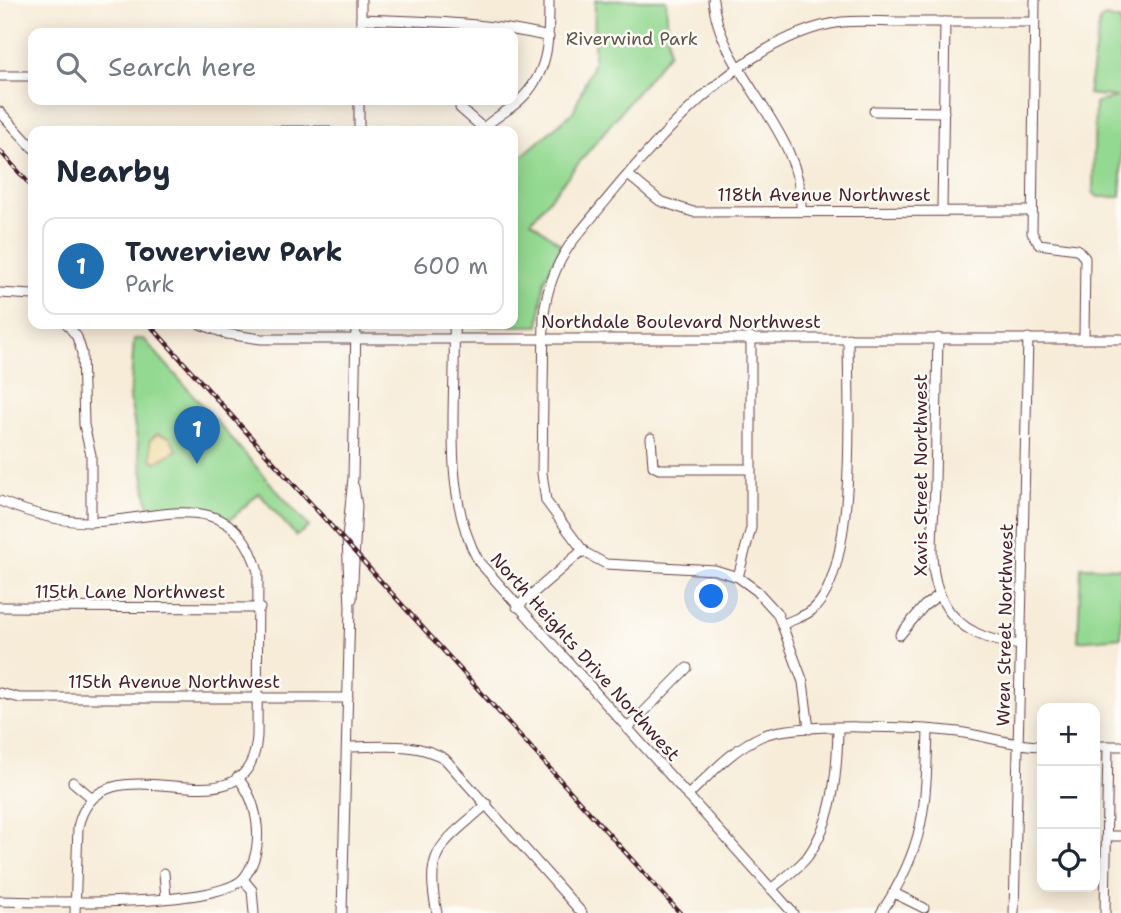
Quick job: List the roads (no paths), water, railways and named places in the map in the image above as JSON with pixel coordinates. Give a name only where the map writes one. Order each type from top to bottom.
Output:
[{"type":"street","points":[[361,0],[361,28]]},
{"type":"street","points":[[518,102],[545,66],[550,0]]},
{"type":"street","points":[[713,0],[726,44],[793,158],[802,194],[801,211]]},
{"type":"street","points":[[1035,0],[1032,233],[1039,244],[1077,249],[1085,258],[1084,338]]},
{"type":"street","points":[[361,19],[444,21],[505,28]]},
{"type":"street","points":[[809,729],[803,682],[777,612],[738,577],[715,570],[606,564],[583,550],[546,501],[542,473],[544,337],[548,290],[561,257],[671,125],[741,69],[804,30],[843,22],[1034,22]]},
{"type":"street","points":[[942,210],[945,22]]},
{"type":"street","points":[[518,31],[549,37]]},
{"type":"street","points":[[0,76],[28,76]]},
{"type":"street","points":[[359,105],[359,126]]},
{"type":"street","points":[[487,126],[514,105]]},
{"type":"street","points":[[460,108],[478,126]]},
{"type":"street","points":[[0,111],[28,142]]},
{"type":"street","points":[[874,111],[944,113]]},
{"type":"street","name":"118th Avenue Northwest","points":[[628,175],[660,201],[693,212],[1032,211]]},
{"type":"street","points":[[0,293],[28,295]]},
{"type":"street","points":[[70,329],[78,341],[82,358],[84,425],[91,455],[92,522]]},
{"type":"street","name":"Northdale Boulevard Northwest","points":[[214,329],[227,334],[256,338],[1121,339]]},
{"type":"street","points":[[342,913],[350,607],[354,588],[357,506],[353,478],[356,329]]},
{"type":"street","name":"North Heights Drive Northwest","points":[[454,329],[455,460],[460,520],[479,562],[793,913]]},
{"type":"street","points":[[738,577],[751,528],[751,338]]},
{"type":"street","points":[[782,625],[811,611],[826,592],[840,556],[845,503],[848,338]]},
{"type":"street","name":"Xavis Street Northwest","points":[[938,338],[934,578],[951,613],[964,626],[991,639],[1020,645]]},
{"type":"street","name":"Wren Street Northwest","points":[[1014,913],[1028,338]]},
{"type":"street","points":[[650,438],[653,466],[659,469],[751,469]]},
{"type":"street","points":[[0,501],[37,515],[92,522],[182,510],[208,515],[224,523],[243,541],[254,559],[259,578],[255,752],[237,777],[208,789],[117,783],[92,798],[81,814],[78,827],[75,913]]},
{"type":"street","points":[[517,607],[583,550]]},
{"type":"street","points":[[900,635],[924,606],[940,594]]},
{"type":"street","name":"115th Lane Northwest","points":[[0,607],[260,608]]},
{"type":"street","points":[[627,729],[687,668]]},
{"type":"street","name":"115th Avenue Northwest","points":[[0,693],[20,698],[348,698]]},
{"type":"street","points":[[687,796],[741,747],[788,729],[960,732],[1018,746],[1037,746]]},
{"type":"street","points":[[771,889],[807,858],[822,831],[834,792],[838,729]]},
{"type":"street","points":[[881,913],[903,880],[920,836],[926,803],[928,730]]},
{"type":"street","points":[[1100,746],[1121,746]]},
{"type":"street","points":[[1105,913],[1108,746]]},
{"type":"street","points":[[347,747],[411,747],[430,751],[453,766],[582,913]]},
{"type":"street","points":[[0,901],[75,902],[166,897],[230,888],[243,879],[254,856],[256,814],[248,791],[237,777]]},
{"type":"street","points":[[73,782],[92,798]]},
{"type":"street","points":[[437,913],[430,875],[434,857],[446,842],[487,804]]},
{"type":"street","points":[[1107,835],[1121,836]]},
{"type":"street","points":[[164,873],[166,897]]},
{"type":"street","points":[[243,879],[252,890],[254,913]]},
{"type":"street","points":[[894,893],[924,908]]},
{"type":"railway","points":[[0,151],[28,182]]},
{"type":"railway","points":[[154,329],[680,913]]},
{"type":"place","name":"Towerview Park","points":[[197,464]]},
{"type":"park label","name":"Riverwind Park","points":[[632,39]]}]
